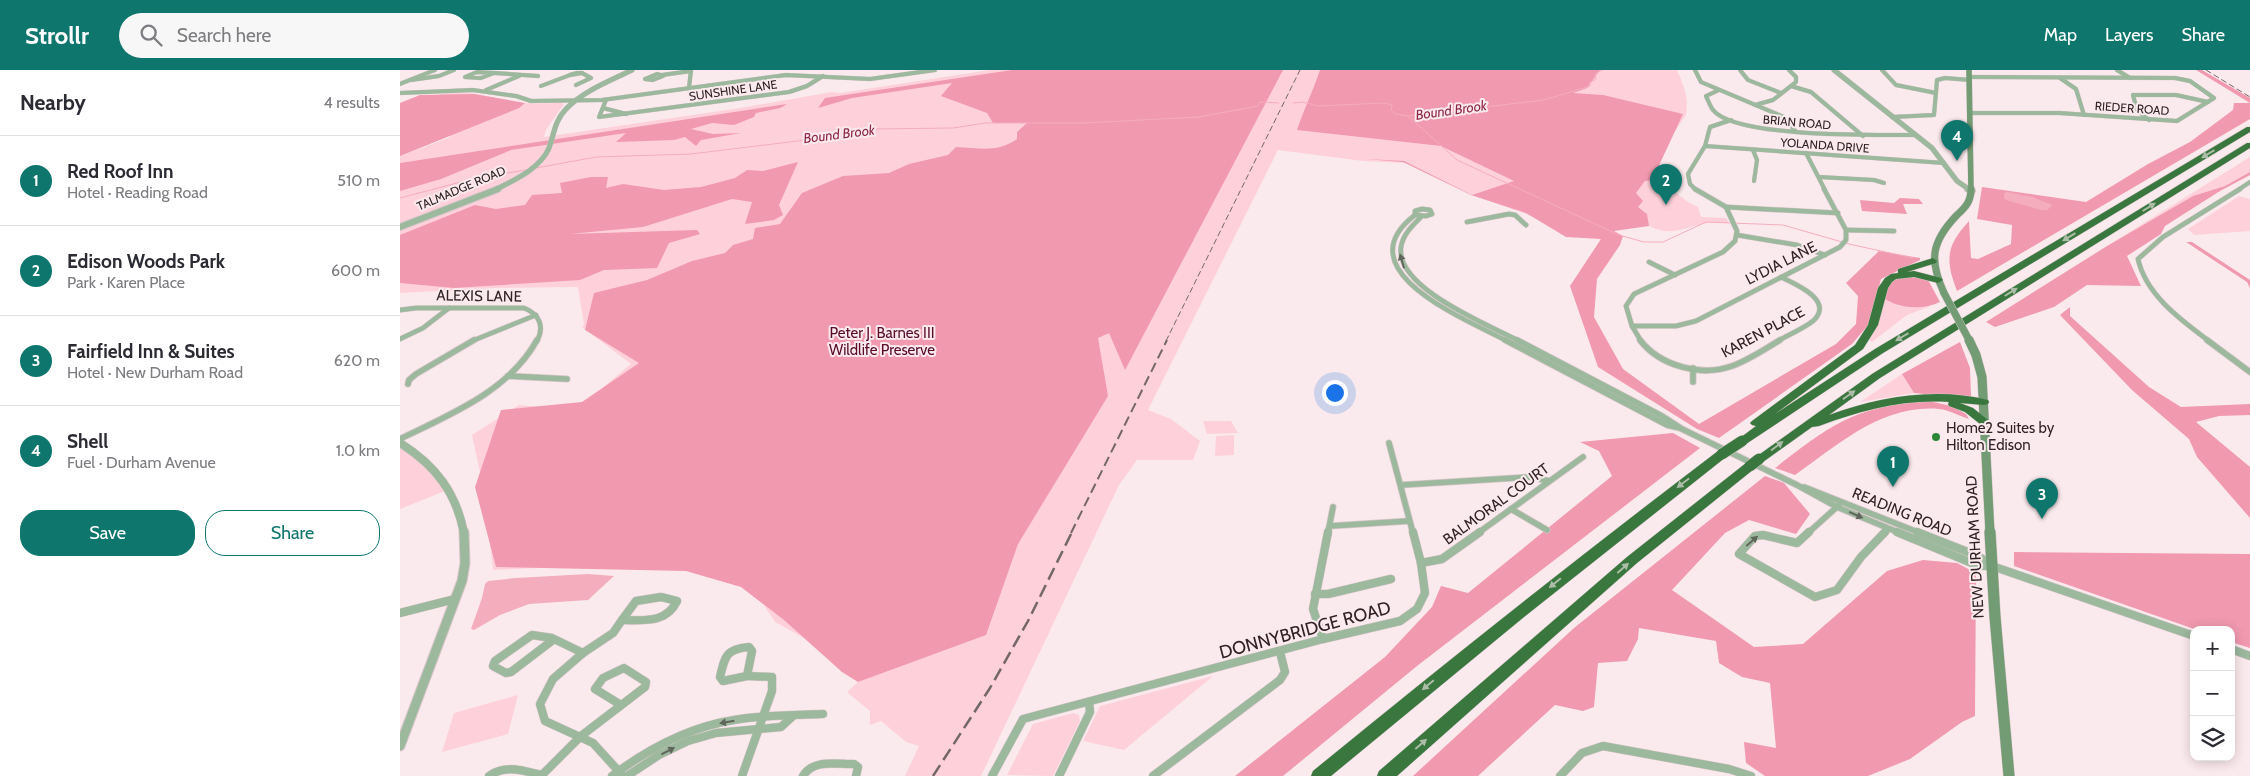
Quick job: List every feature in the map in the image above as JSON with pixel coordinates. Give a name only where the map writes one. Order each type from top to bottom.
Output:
[{"type":"highway","points":[[1319,776],[1452,664],[1590,554],[1722,454],[1886,347],[2250,129]]},
{"type":"highway","points":[[1384,776],[1632,560],[1795,432],[1876,376],[1942,334],[2250,145]]},
{"type":"highway","points":[[1746,438],[1749,428],[1859,347],[1872,325],[1883,288],[1888,280],[1900,271],[1933,261]]},
{"type":"highway","points":[[1894,276],[1914,274],[1938,280]]},
{"type":"highway","points":[[1795,432],[1868,405],[1890,400],[1922,398],[1984,402]]},
{"type":"highway","points":[[1922,398],[1960,406],[1972,412],[1984,422]]},
{"type":"main road","points":[[1969,76],[1972,191]]},
{"type":"main road","name":"NEW DURHAM ROAD","points":[[1972,191],[1970,200],[1965,207],[1948,224],[1936,241],[1933,261],[1938,280],[1968,338],[1980,368],[1984,402],[1992,566],[2009,776]]},
{"type":"street","points":[[400,84],[435,70]]},
{"type":"street","points":[[411,80],[440,76],[453,70]]},
{"type":"street","name":"TALMADGE ROAD","points":[[400,227],[494,189],[527,172],[542,159],[549,148],[559,118],[574,100],[632,70]]},
{"type":"street","points":[[400,94],[462,90],[516,96],[531,101],[606,100],[786,75],[870,79],[907,72],[935,70]]},
{"type":"street","points":[[1695,70],[1701,82],[1789,120],[1796,132]]},
{"type":"street","points":[[1740,70],[1748,80],[1782,93]]},
{"type":"street","points":[[1755,105],[1773,100],[1791,86],[1796,80],[1789,70]]},
{"type":"street","points":[[1834,70],[1935,151],[1957,181],[1972,191]]},
{"type":"street","points":[[1882,70],[1892,82],[1899,86],[1936,93],[1934,115],[1892,117]]},
{"type":"street","points":[[2117,70],[2130,78]]},
{"type":"street","points":[[542,86],[570,75],[589,71]]},
{"type":"street","points":[[662,75],[691,71],[689,88]]},
{"type":"street","points":[[494,73],[482,78],[465,76],[477,72],[494,73],[531,76],[538,76]]},
{"type":"street","points":[[576,85],[591,78],[582,74]]},
{"type":"street","points":[[484,91],[521,75]]},
{"type":"street","name":"SUNSHINE LANE","points":[[644,113],[618,113],[603,108],[600,117],[644,113],[789,92],[807,86],[822,76]]},
{"type":"street","name":"RIEDER ROAD","points":[[1936,93],[1937,80],[1969,76],[2175,78],[2190,81],[2214,96],[2208,102],[2177,121],[2084,115],[1971,113]]},
{"type":"street","points":[[2060,78],[2076,89],[2084,115]]},
{"type":"street","points":[[1791,86],[1811,92],[1863,136]]},
{"type":"street","name":"BRIAN ROAD","points":[[1719,90],[1706,96],[1711,109],[1732,120],[1756,129],[1863,136],[1915,135]]},
{"type":"street","points":[[2149,120],[2137,110],[2133,95],[2176,95],[2208,102]]},
{"type":"street","points":[[603,108],[606,100]]},
{"type":"street","points":[[1732,120],[1710,128],[1705,146],[1688,174],[1689,180],[1702,194],[1726,207],[1838,212]]},
{"type":"street","name":"YOLANDA DRIVE","points":[[1705,146],[1944,163]]},
{"type":"street","points":[[1753,150],[1757,160],[1754,181]]},
{"type":"street","points":[[1806,153],[1846,230],[1894,231]]},
{"type":"street","points":[[1819,176],[1874,180],[1884,183]]},
{"type":"street","points":[[2250,182],[2163,237],[2138,260],[2137,266],[2141,277],[2150,290],[2164,304],[2250,372]]},
{"type":"street","points":[[1726,207],[1734,222],[1737,236],[1797,245],[1825,255]]},
{"type":"street","points":[[1415,215],[1429,216],[1432,213],[1428,209],[1415,211],[1415,215],[1398,233],[1393,244],[1392,255],[1398,270],[1406,281],[1427,299],[1667,425],[1682,429]]},
{"type":"street","points":[[1467,222],[1509,214],[1515,215],[1526,225]]},
{"type":"street","points":[[1422,216],[1410,227],[1403,237],[1400,256],[1411,279],[1433,296],[1662,416],[1682,429],[1797,485]]},
{"type":"street","name":"LYDIA LANE","points":[[1632,326],[1687,324],[1844,244],[1847,237],[1846,230]]},
{"type":"street","name":"KAREN PLACE","points":[[1737,236],[1731,246],[1723,252],[1631,297],[1626,306],[1632,326],[1639,339],[1652,352],[1670,362],[1693,368],[1711,369],[1730,366],[1815,319],[1820,307],[1814,296],[1807,290],[1781,277]]},
{"type":"street","points":[[1649,262],[1675,274]]},
{"type":"street","name":"ALEXIS LANE","points":[[400,310],[416,308],[524,308],[540,319],[541,326],[536,342],[526,359],[508,376],[479,397],[400,441]]},
{"type":"street","points":[[400,339],[423,328],[449,308]]},
{"type":"street","points":[[408,384],[409,380],[416,374],[480,336],[536,315]]},
{"type":"street","points":[[1693,368],[1693,382]]},
{"type":"street","points":[[508,376],[567,379]]},
{"type":"street","points":[[400,441],[426,460],[437,472],[458,505],[464,524],[466,564],[462,588],[456,599],[400,746]]},
{"type":"street","name":"DONNYBRIDGE ROAD","points":[[992,776],[1023,719],[1323,639],[1400,621],[1417,609],[1425,592],[1421,563],[1389,443]]},
{"type":"street","name":"BALMORAL COURT","points":[[1421,563],[1442,559],[1583,457]]},
{"type":"street","points":[[1400,485],[1530,477],[1548,481]]},
{"type":"street","name":"READING ROAD","points":[[1797,485],[1843,501],[1978,556],[1992,566]]},
{"type":"street","name":"READING ROAD","points":[[1797,485],[1887,530],[1979,566],[1992,566]]},
{"type":"street","points":[[1843,501],[1797,543],[1770,535],[1756,536],[1739,554],[1815,597],[1837,590],[1861,558],[1887,530]]},
{"type":"street","points":[[1323,639],[1313,609],[1314,594],[1333,507]]},
{"type":"street","points":[[1511,509],[1547,530]]},
{"type":"street","points":[[1330,526],[1409,521]]},
{"type":"street","points":[[1992,566],[2190,635]]},
{"type":"street","points":[[1314,594],[1328,594],[1391,579]]},
{"type":"street","points":[[620,775],[593,743],[545,721],[540,704],[553,679],[583,653],[613,633],[621,620],[632,604],[640,599],[673,598],[677,601],[672,611],[663,618],[621,620]]},
{"type":"street","points":[[400,613],[456,599]]},
{"type":"street","points":[[553,640],[511,672],[506,673],[492,666],[495,661],[532,635],[539,635],[553,640],[583,653]]},
{"type":"street","points":[[742,776],[772,691],[772,677],[762,674],[747,677],[723,681],[720,677],[728,651],[749,647],[752,651],[747,677]]},
{"type":"street","points":[[2235,650],[2250,656]]},
{"type":"street","points":[[1153,776],[1280,680],[1285,672],[1280,652]]},
{"type":"street","points":[[490,776],[494,772],[506,768],[541,776],[581,736],[645,687],[646,682],[624,668],[608,675],[597,684],[595,689],[621,705]]},
{"type":"street","points":[[1060,776],[1090,712],[1089,702]]},
{"type":"street","points":[[620,775],[666,743],[724,722],[823,714]]},
{"type":"street","points":[[620,775],[688,741],[716,733],[781,727],[792,716]]},
{"type":"street","points":[[1560,776],[1582,753],[1603,746],[1729,768],[1751,776]]},
{"type":"street","points":[[803,776],[812,765],[854,764],[858,767],[856,776]]},
{"type":"green space","name":"Peter J. Barnes III Wildlife Preserve","points":[[990,70],[1677,70],[1685,92],[1687,109],[1686,115],[1601,240],[1472,195],[1406,163],[1363,161],[1278,150],[1148,410],[1171,419],[1200,441],[1193,460],[1137,460],[1119,485],[981,776],[905,776],[919,746],[906,742],[881,721],[870,725],[870,711],[847,692],[858,682],[869,678],[869,674],[775,622],[748,581],[656,563],[493,570],[483,486],[472,435],[519,405],[565,409],[589,399],[631,364],[582,327],[584,325],[578,287],[496,288],[400,293],[400,156],[451,137],[416,103],[445,94],[470,93],[523,103],[564,104],[546,130],[544,137],[740,108],[832,92],[840,93]]},
{"type":"green space","name":"Peter J. Barnes III Wildlife Preserve","points":[[1012,70],[1283,70],[1125,370],[1109,333],[1098,338],[1108,396],[1018,544],[986,635],[858,682],[842,672],[784,620],[741,587],[686,571],[496,567],[475,487],[501,410],[582,402],[639,363],[585,330],[594,293],[647,280],[692,261],[725,253],[733,245],[753,239],[755,228],[780,224],[802,193],[843,176],[889,173],[909,164],[948,155],[956,147],[988,149],[1010,143],[1017,139],[1017,132],[1027,123],[993,123],[987,113],[941,96],[952,83],[852,98],[818,108],[825,98]]},
{"type":"green space","points":[[1320,70],[1600,70],[1587,88],[1573,93],[1603,95],[1683,114],[1655,174],[1659,180],[1645,181],[1636,193],[1643,201],[1638,207],[1647,214],[1649,226],[1614,231],[1623,236],[1620,245],[1597,279],[1594,317],[1623,369],[1699,424],[1836,344],[1856,324],[1858,296],[1846,283],[1879,251],[1920,258],[1920,260],[1881,279],[1869,324],[1852,344],[1719,438],[1697,429],[1598,367],[1570,286],[1601,239],[1566,237],[1526,213],[1471,195],[1403,162],[1365,159],[1404,161],[1472,195],[1514,181],[1441,146],[1297,130]]},
{"type":"green space","points":[[2196,70],[2202,70],[2250,98],[2250,103]]},
{"type":"green space","points":[[474,94],[525,103],[519,108],[400,156],[400,103],[420,95]]},
{"type":"green space","points":[[2234,103],[2250,103],[2250,119],[1957,291],[1949,262],[1950,254],[1956,238],[1969,221],[1971,258],[1978,259],[2011,244],[2012,225],[1977,219],[1982,187],[2086,202],[2148,164],[2190,142],[2233,110]]},
{"type":"green space","points":[[787,104],[780,108],[756,113],[754,117],[734,125],[712,123],[691,129],[713,134],[741,133],[701,140],[696,146],[685,137],[674,140],[616,142],[626,133],[511,150],[441,179],[400,191],[400,163]]},
{"type":"green space","points":[[2250,157],[2250,172],[2225,186],[2193,196],[2107,246]]},
{"type":"green space","points":[[798,162],[779,205],[783,215],[774,220],[745,224],[752,202],[732,199],[643,227],[570,234],[697,230],[700,234],[669,243],[657,268],[604,270],[580,280],[454,288],[400,283],[400,235],[475,205],[496,209],[525,205],[532,195],[562,193],[560,183],[591,177],[608,177],[606,188],[623,184],[664,190],[701,187],[735,178],[747,170],[763,171]]},
{"type":"green space","points":[[2250,172],[2250,175],[2220,191],[2165,226],[2161,234],[2127,256],[2141,286],[2087,285],[2054,307],[1995,327],[1986,322],[2107,246],[2193,196],[2225,186]]},
{"type":"green space","points":[[1659,180],[1688,202],[1698,207],[1701,217],[1726,218],[1729,223],[1700,224],[1673,231],[1649,226],[1646,213],[1638,207],[1636,193],[1645,181]]},
{"type":"green space","points":[[2239,196],[2250,199],[2250,231],[2194,235],[2188,229]]},
{"type":"green space","points":[[1900,198],[1919,199],[1923,204],[1903,204],[1907,214],[1862,211],[1860,200],[1894,203]]},
{"type":"green space","points":[[2186,242],[2192,242],[2250,280],[2250,288],[2247,282]]},
{"type":"green space","points":[[1899,277],[1927,278],[1940,302],[1934,305],[1911,307],[1890,302],[1884,298],[1888,285]]},
{"type":"green space","points":[[1884,298],[1899,306],[1931,306],[1907,315],[1872,342],[1869,340],[1878,323]]},
{"type":"green space","points":[[2070,307],[2070,316],[2149,387],[2181,407],[2250,404],[2250,415],[2219,416],[2196,422],[2250,467],[2250,518],[2197,457],[2189,439],[2132,390],[2060,315]]},
{"type":"green space","points":[[1960,342],[1970,368],[1971,396],[1967,398],[1914,393],[1902,374]]},
{"type":"green space","points":[[1902,374],[1914,393],[1860,402]]},
{"type":"green space","points":[[1929,401],[1951,406],[1966,414],[1969,419],[1939,409],[1918,409],[1898,413],[1862,429],[1795,475],[1775,468],[1829,429],[1846,420],[1882,407]]},
{"type":"green space","points":[[1203,421],[1231,421],[1238,433],[1207,434]]},
{"type":"green space","points":[[1673,433],[1700,448],[1417,666],[1283,776],[1235,776],[1385,657],[1432,607],[1441,586],[1468,593],[1612,476],[1599,451],[1580,442]]},
{"type":"green space","points":[[1234,435],[1234,455],[1215,456],[1216,436]]},
{"type":"green space","points":[[400,444],[423,462],[445,491],[400,509]]},
{"type":"green space","points":[[1765,476],[1784,483],[1810,514],[1796,534],[1749,520],[1725,533],[1672,590],[1754,647],[1803,644],[1887,571],[1923,560],[1957,563],[1976,573],[1975,716],[1962,722],[1910,759],[1868,776],[1765,776],[1746,763],[1744,742],[1776,748],[1770,683],[1742,677],[1719,663],[1716,641],[1639,628],[1638,639],[1627,661],[1598,663],[1594,707],[1583,711],[1555,705],[1478,776],[1413,776],[1574,628]]},
{"type":"green space","points":[[2014,552],[2250,554],[2250,648],[2235,643],[2235,626],[2190,626],[2190,628],[2014,566]]},
{"type":"green space","points":[[1213,676],[1124,750],[1083,741],[1100,706]]},
{"type":"green space","points":[[518,695],[508,734],[442,752],[454,713]]},
{"type":"green space","points":[[1073,713],[1079,715],[1080,721],[1053,776],[1007,775],[1033,724]]},
{"type":"shaded area","points":[[2004,193],[2032,197],[2053,205],[2047,210],[2041,210],[2006,200]]},
{"type":"shaded area","points":[[588,574],[614,576],[588,600],[529,604],[500,615],[474,630],[471,629],[485,584],[488,581]]},
{"type":"waterway","name":"Bound Brook","points":[[1408,116],[1544,100],[1590,86],[1590,82],[1596,79],[1595,74],[1602,70]]},
{"type":"waterway","name":"Bound Brook","points":[[536,168],[596,157],[691,154],[822,138],[874,129],[953,128],[985,123],[1083,123],[1199,117],[1258,106],[1260,102],[1279,103]]},
{"type":"waterway","name":"Bound Brook","points":[[1293,103],[1302,102],[1319,106],[1384,103],[1392,105],[1391,110],[1395,114],[1408,116]]},
{"type":"waterway","points":[[1408,116],[1457,160],[1619,235],[1644,242],[1663,242],[1706,222],[1783,225],[1849,244],[1913,258]]},
{"type":"waterway","name":"Bound Brook","points":[[400,198],[476,178],[526,170]]},
{"type":"railway","points":[[1166,341],[1300,70]]},
{"type":"railway","points":[[2206,70],[2250,97]]},
{"type":"railway","points":[[1071,533],[1167,340]]},
{"type":"railway","points":[[933,776],[990,688],[1028,621],[1072,532]]},
{"type":"place","name":"Shell","points":[[1957,161]]},
{"type":"place","name":"Edison Woods Park","points":[[1666,205]]},
{"type":"place","name":"Home2 Suites by Hilton Edison","points":[[1936,437]]},
{"type":"place","name":"Red Roof Inn","points":[[1893,487]]},
{"type":"place","name":"Fairfield Inn & Suites","points":[[2042,519]]}]
